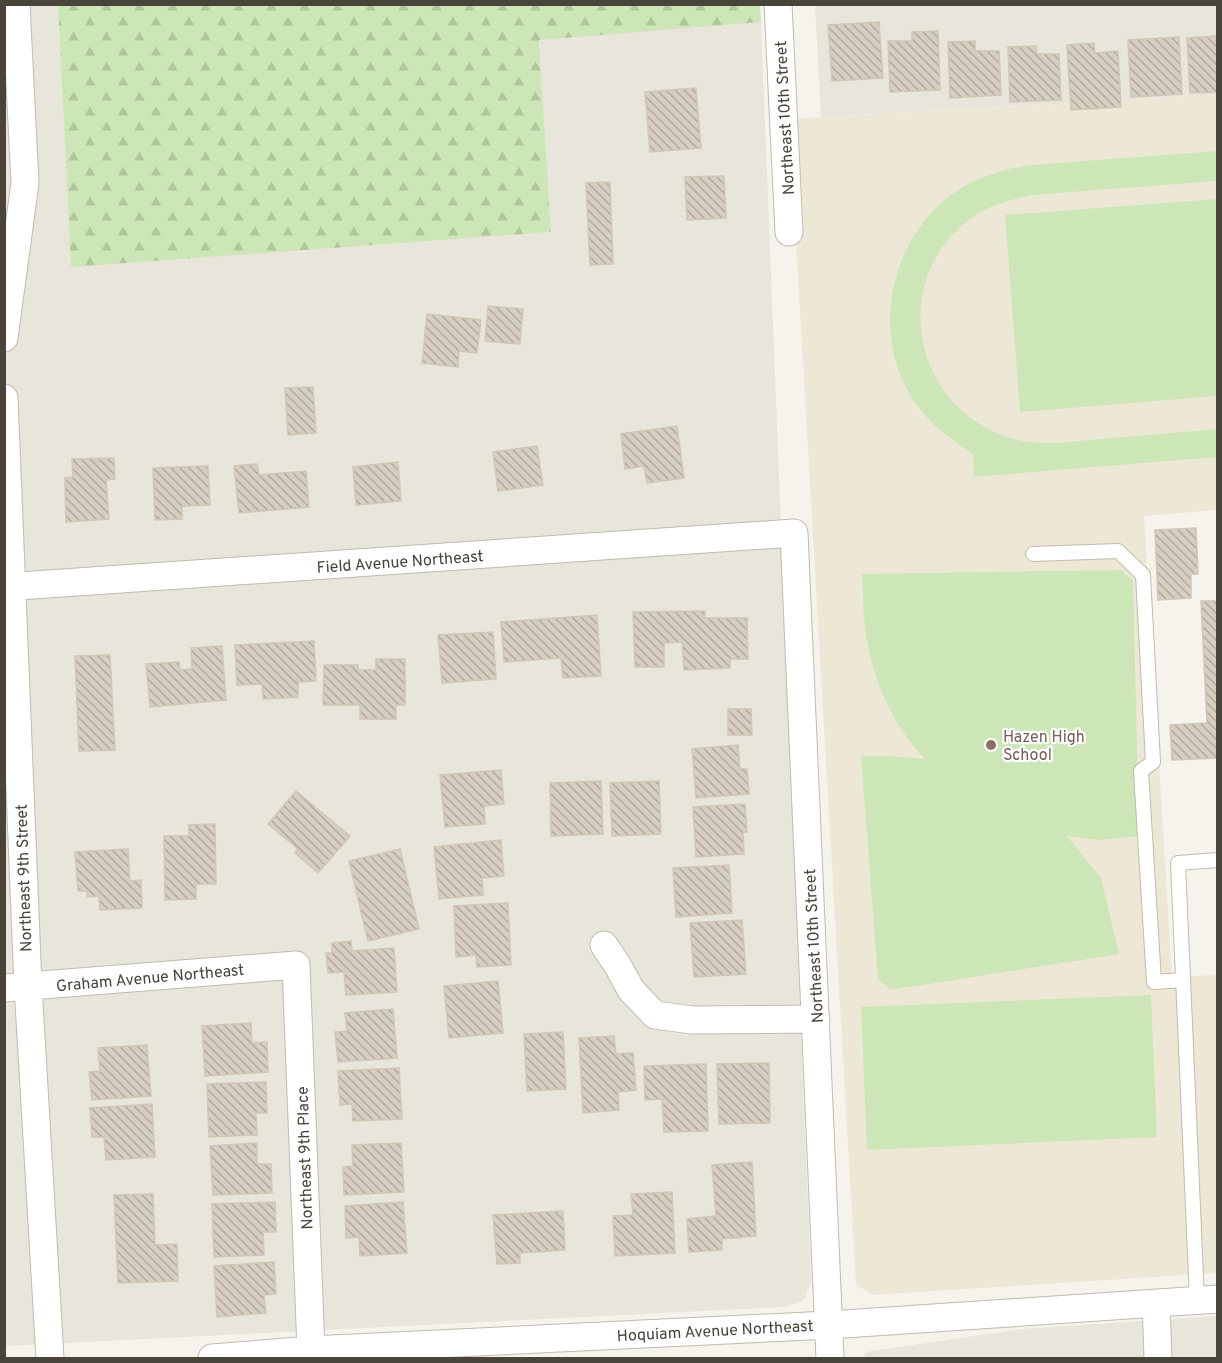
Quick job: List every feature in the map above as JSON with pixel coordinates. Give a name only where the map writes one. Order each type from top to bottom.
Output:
[{"type":"street","points":[[4,338],[25,183],[13,116],[16,4]]},
{"type":"street","name":"Northeast 10th Street","points":[[778,4],[789,232]]},
{"type":"street","name":"Northeast 9th Street","points":[[4,398],[16,987],[50,1359]]},
{"type":"street","name":"Northeast 10th Street","points":[[794,533],[830,1359]]},
{"type":"street","name":"Field Avenue Northeast","points":[[8,587],[794,533]]},
{"type":"street","points":[[604,945],[631,990],[655,1015],[692,1020],[816,1019]]},
{"type":"street","name":"Graham Avenue Northeast","points":[[16,987],[296,965]]},
{"type":"street","name":"Northeast 9th Place","points":[[296,965],[311,1350]]},
{"type":"street","name":"Hoquiam Avenue Northeast","points":[[212,1359],[311,1350],[828,1324],[1207,1300]]},
{"type":"street","points":[[1156,1303],[1158,1359]]},
{"type":"lane","points":[[1033,554],[1118,551],[1143,575],[1153,762],[1141,771],[1154,982],[1183,980]]},
{"type":"lane","points":[[1207,1300],[1183,980],[1178,863],[1218,860]]},
{"type":"shaded area","points":[[5,5],[58,5],[71,266],[551,232],[539,39],[761,22],[811,1282],[803,1301],[784,1307],[5,1346]]},
{"type":"shaded area","points":[[815,5],[1217,5],[1217,95],[821,117]]},
{"type":"shaded area","name":"Hazen High School","points":[[1217,95],[1217,510],[1144,516],[1172,977],[1217,975],[1217,1273],[872,1295],[856,1284],[789,119]]},
{"type":"shaded area","points":[[1217,1316],[1217,1358],[862,1358],[866,1352],[1022,1329]]},
{"type":"green space","points":[[58,5],[760,5],[761,22],[539,40],[551,232],[71,267]]},
{"type":"green space","points":[[1217,151],[1217,181],[1032,195],[981,212],[965,223],[941,249],[927,279],[921,310],[923,342],[933,372],[951,399],[976,421],[1007,437],[1025,442],[1056,443],[1217,429],[1217,457],[974,477],[973,454],[929,420],[907,389],[896,361],[890,331],[891,302],[898,272],[909,244],[926,219],[947,198],[966,185],[1008,169],[1031,165]]},
{"type":"green space","points":[[1217,199],[1217,396],[1020,412],[1005,215]]},
{"type":"green space","points":[[1121,570],[1133,580],[1139,836],[1099,840],[1067,836],[1101,878],[1119,954],[890,990],[878,979],[861,756],[925,759],[903,732],[879,685],[866,635],[862,574]]},
{"type":"green space","points":[[1151,995],[1157,1137],[867,1150],[861,1007]]},
{"type":"building","points":[[879,22],[883,78],[832,81],[828,25]]},
{"type":"building","points":[[938,31],[940,90],[890,92],[888,41],[912,41],[912,32]]},
{"type":"building","points":[[1216,36],[1218,92],[1190,93],[1187,38]]},
{"type":"building","points":[[1179,37],[1182,94],[1131,97],[1128,40]]},
{"type":"building","points":[[975,41],[975,51],[999,51],[1001,95],[950,98],[948,42]]},
{"type":"building","points":[[1094,43],[1095,53],[1118,51],[1121,107],[1071,110],[1067,45]]},
{"type":"building","points":[[1036,46],[1037,54],[1059,54],[1061,100],[1010,102],[1008,47]]},
{"type":"building","points":[[696,88],[701,148],[650,152],[645,92]]},
{"type":"building","points":[[724,176],[726,218],[687,220],[685,177]]},
{"type":"building","points":[[610,182],[613,264],[590,265],[586,183]]},
{"type":"building","points":[[488,306],[523,309],[520,344],[485,341]]},
{"type":"building","points":[[427,314],[481,320],[477,353],[459,351],[458,367],[422,363]]},
{"type":"building","points":[[313,387],[316,433],[288,435],[285,388]]},
{"type":"building","points":[[677,426],[684,478],[647,483],[644,466],[625,469],[621,434]]},
{"type":"building","points":[[537,446],[543,485],[498,491],[493,452]]},
{"type":"building","points":[[114,458],[115,479],[106,480],[109,519],[66,522],[65,478],[73,477],[72,459]]},
{"type":"building","points":[[398,462],[401,501],[356,505],[353,467]]},
{"type":"building","points":[[257,464],[259,475],[306,471],[309,507],[239,513],[234,466]]},
{"type":"building","points":[[208,466],[210,505],[182,506],[182,519],[155,520],[153,468]]},
{"type":"building","points":[[1196,528],[1198,574],[1191,574],[1191,598],[1158,600],[1155,530]]},
{"type":"building","points":[[1201,601],[1218,601],[1218,758],[1172,760],[1170,725],[1207,723]]},
{"type":"building","points":[[705,611],[705,618],[747,618],[748,659],[730,659],[730,668],[684,670],[682,642],[664,643],[664,667],[635,667],[633,612]]},
{"type":"building","points":[[597,615],[601,676],[563,678],[561,658],[504,662],[501,622]]},
{"type":"building","points":[[493,632],[496,679],[442,683],[438,635]]},
{"type":"building","points":[[314,641],[316,681],[298,682],[298,697],[263,699],[262,684],[237,685],[235,645]]},
{"type":"building","points":[[222,646],[226,700],[150,707],[146,664],[179,662],[180,670],[192,669],[191,648]]},
{"type":"building","points":[[110,655],[115,750],[79,751],[75,656]]},
{"type":"building","points":[[376,659],[405,659],[405,705],[396,705],[396,719],[360,719],[360,705],[323,705],[324,665],[358,665],[358,670],[376,670]]},
{"type":"building","points":[[728,709],[751,709],[752,735],[728,735]]},
{"type":"building","points":[[738,745],[740,769],[747,769],[749,794],[696,798],[692,749]]},
{"type":"building","points":[[501,770],[504,804],[484,806],[485,824],[445,827],[440,775]]},
{"type":"building","points":[[601,781],[603,834],[551,836],[550,783]]},
{"type":"building","points":[[659,781],[661,834],[612,836],[610,783]]},
{"type":"building","points":[[296,791],[350,836],[318,873],[295,853],[298,849],[268,824]]},
{"type":"building","points":[[745,804],[747,832],[743,832],[744,854],[696,857],[693,807]]},
{"type":"building","points":[[215,824],[216,884],[196,884],[196,899],[165,900],[164,836],[189,836],[189,825]]},
{"type":"building","points":[[501,840],[504,876],[482,878],[483,895],[439,899],[434,847]]},
{"type":"building","points":[[128,849],[130,881],[141,880],[142,908],[100,910],[99,896],[87,897],[87,891],[78,891],[75,852]]},
{"type":"building","points":[[400,849],[419,929],[368,941],[349,861]]},
{"type":"building","points":[[729,865],[732,913],[676,917],[673,868]]},
{"type":"building","points":[[508,903],[511,965],[477,967],[476,955],[456,957],[454,906]]},
{"type":"building","points":[[742,920],[746,974],[694,977],[690,923]]},
{"type":"building","points":[[351,941],[352,951],[394,948],[397,992],[346,995],[344,972],[328,973],[326,953],[332,953],[332,943]]},
{"type":"building","points":[[498,981],[503,1033],[449,1038],[444,986]]},
{"type":"building","points":[[393,1009],[397,1058],[338,1062],[335,1032],[347,1031],[345,1013]]},
{"type":"building","points":[[251,1023],[252,1043],[267,1042],[268,1072],[205,1076],[202,1026]]},
{"type":"building","points":[[563,1032],[566,1089],[527,1091],[524,1034]]},
{"type":"building","points":[[614,1036],[616,1054],[633,1053],[636,1090],[618,1092],[619,1110],[583,1113],[579,1038]]},
{"type":"building","points":[[147,1045],[151,1096],[92,1100],[89,1072],[100,1071],[98,1048]]},
{"type":"building","points":[[769,1063],[770,1123],[719,1124],[717,1064]]},
{"type":"building","points":[[706,1064],[708,1131],[664,1132],[662,1099],[645,1100],[644,1066]]},
{"type":"building","points":[[399,1068],[402,1119],[353,1121],[352,1104],[340,1105],[338,1071]]},
{"type":"building","points":[[266,1082],[267,1113],[256,1113],[257,1135],[209,1137],[207,1084]]},
{"type":"building","points":[[152,1104],[155,1157],[106,1160],[104,1137],[92,1137],[90,1108]]},
{"type":"building","points":[[257,1143],[257,1164],[271,1164],[272,1193],[213,1195],[210,1146]]},
{"type":"building","points":[[401,1143],[404,1192],[344,1195],[343,1167],[353,1166],[352,1145]]},
{"type":"building","points":[[752,1162],[756,1236],[722,1239],[722,1250],[689,1252],[687,1219],[716,1216],[712,1165]]},
{"type":"building","points":[[672,1192],[675,1253],[615,1256],[613,1216],[633,1215],[631,1194]]},
{"type":"building","points":[[153,1194],[155,1245],[177,1244],[178,1281],[118,1283],[114,1195]]},
{"type":"building","points":[[275,1202],[276,1232],[263,1232],[264,1255],[214,1257],[212,1204]]},
{"type":"building","points":[[403,1202],[407,1253],[360,1256],[359,1237],[346,1238],[345,1206]]},
{"type":"building","points":[[563,1211],[565,1250],[520,1253],[520,1263],[497,1264],[493,1215]]},
{"type":"building","points":[[274,1262],[276,1294],[264,1295],[266,1313],[217,1317],[214,1266]]},
{"type":"place","name":"Hazen High School","points":[[991,745]]}]
